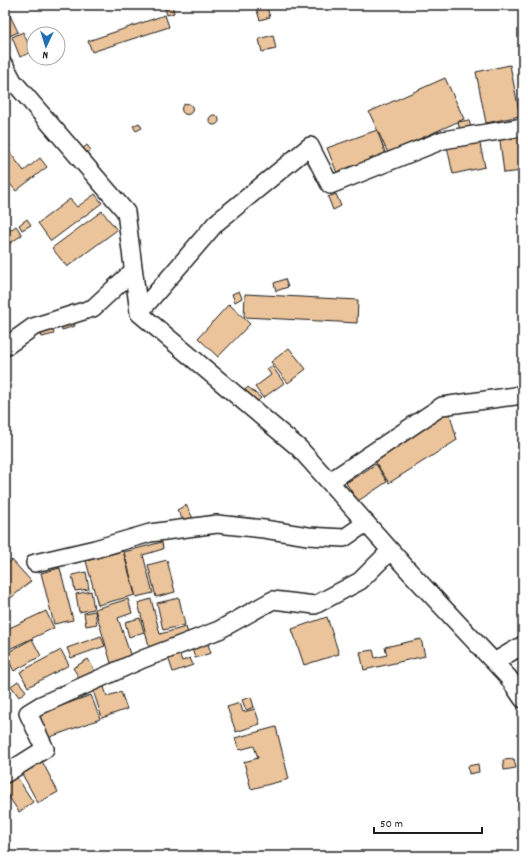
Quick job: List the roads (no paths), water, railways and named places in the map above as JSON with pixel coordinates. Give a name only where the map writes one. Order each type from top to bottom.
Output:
[{"type":"street","points":[[5,66],[13,81],[126,212],[139,313],[299,448],[390,551],[508,677],[523,699]]},
{"type":"street","points":[[139,313],[216,223],[310,146],[330,185],[443,140],[523,128]]},
{"type":"street","points":[[5,348],[34,328],[93,308],[133,271]]},
{"type":"street","points":[[330,482],[442,406],[515,396],[523,393]]},
{"type":"street","points":[[35,563],[95,549],[150,533],[217,524],[308,536],[344,538],[366,523]]},
{"type":"street","points":[[5,774],[45,749],[28,713],[41,705],[143,659],[220,630],[273,600],[316,605],[360,581],[390,551]]},
{"type":"street","points":[[494,662],[523,645]]}]
